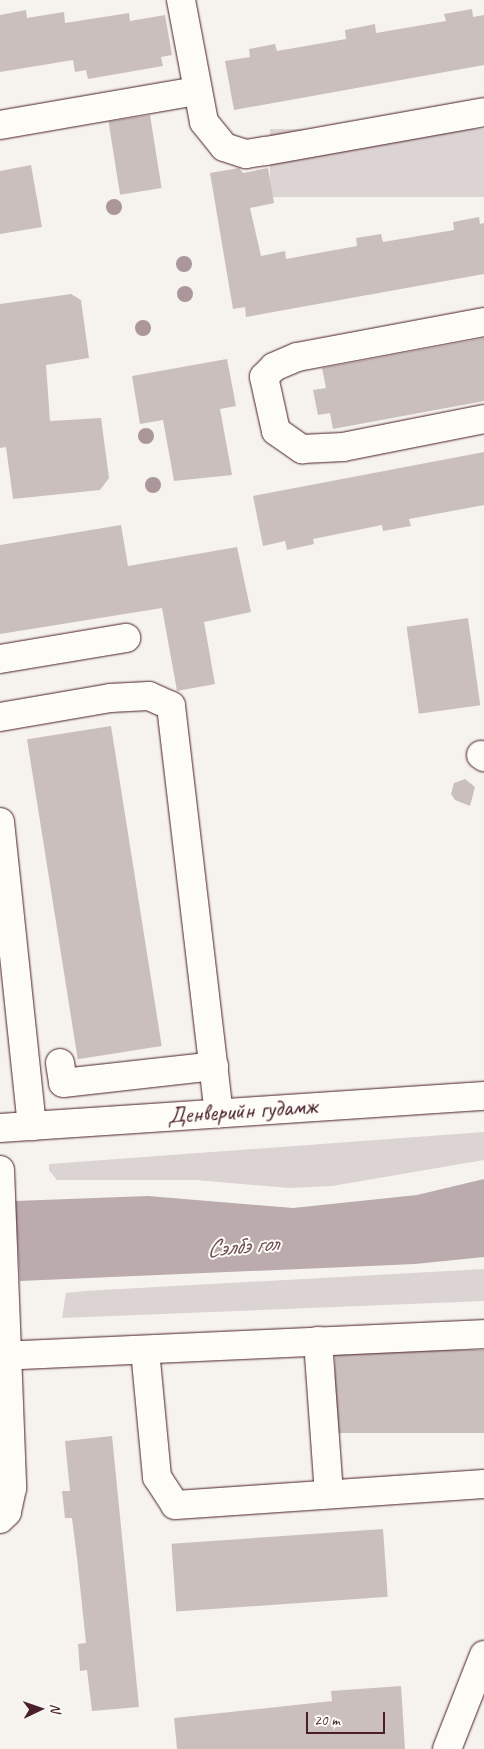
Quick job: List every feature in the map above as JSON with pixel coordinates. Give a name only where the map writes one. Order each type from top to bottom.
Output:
[{"type":"street","points":[[181,0],[204,122],[224,147],[246,154],[484,112]]},
{"type":"street","points":[[0,126],[197,91]]},
{"type":"street","points":[[484,322],[297,357],[274,367],[264,377],[276,431],[302,450],[343,447],[484,419]]},
{"type":"street","points":[[0,659],[126,638]]},
{"type":"street","points":[[0,717],[110,698],[149,696],[171,706],[219,1112]]},
{"type":"street","points":[[0,822],[32,1126]]},
{"type":"street","points":[[60,1063],[63,1083],[214,1066]]},
{"type":"street","name":"Денверийн гудамж","points":[[0,1128],[219,1112],[484,1096]]},
{"type":"street","points":[[0,1181],[5,1348],[12,1488],[7,1512],[0,1519]]},
{"type":"street","points":[[5,1348],[145,1350],[484,1334]]},
{"type":"street","points":[[318,1341],[329,1494]]},
{"type":"street","points":[[145,1350],[157,1477],[175,1505],[484,1484]]},
{"type":"street","points":[[448,1749],[484,1655]]},
{"type":"shaded area","points":[[270,129],[484,129],[484,197],[270,197]]},
{"type":"shaded area","points":[[484,1132],[484,1160],[332,1186],[289,1188],[196,1180],[57,1180],[49,1170],[49,1164]]},
{"type":"shaded area","points":[[484,1269],[484,1301],[62,1318],[66,1293]]},
{"type":"water","name":"Сэлбэ гол","points":[[484,1179],[484,1257],[415,1264],[20,1281],[15,1201],[148,1196],[293,1208],[417,1195]]},
{"type":"building","points":[[472,9],[473,17],[484,15],[484,65],[234,110],[225,61],[250,57],[249,49],[275,44],[277,51],[346,39],[345,30],[375,24],[376,33],[446,21],[444,14]]},
{"type":"building","points":[[26,10],[27,18],[64,12],[65,23],[129,13],[130,21],[165,15],[172,55],[161,57],[163,66],[88,79],[86,70],[75,72],[73,60],[0,72],[0,15]]},
{"type":"building","points":[[150,115],[162,188],[120,195],[109,122]]},
{"type":"building","points":[[31,165],[42,227],[0,234],[0,171]]},
{"type":"building","points":[[239,168],[243,173],[268,168],[274,203],[250,208],[261,256],[285,251],[286,259],[357,246],[356,238],[381,234],[383,242],[454,230],[453,222],[479,217],[480,224],[484,223],[484,274],[246,317],[245,307],[233,309],[210,173]]},
{"type":"building","points":[[71,294],[81,300],[89,358],[46,365],[50,421],[101,418],[109,478],[100,490],[13,499],[6,447],[0,448],[0,304]]},
{"type":"building","points":[[484,338],[484,401],[333,429],[330,413],[318,415],[313,390],[326,388],[322,368]]},
{"type":"building","points":[[227,359],[236,406],[220,409],[232,475],[174,481],[163,420],[140,424],[132,376]]},
{"type":"building","points":[[484,452],[484,505],[409,519],[411,526],[383,531],[382,525],[313,539],[314,544],[287,550],[285,541],[263,546],[253,496]]},
{"type":"building","points":[[121,525],[128,566],[237,547],[251,612],[204,622],[215,684],[177,691],[162,608],[0,634],[0,545]]},
{"type":"building","points":[[468,618],[480,705],[419,714],[407,627]]},
{"type":"building","points":[[111,726],[162,1046],[78,1059],[27,739]]},
{"type":"building","points":[[465,779],[475,787],[470,806],[455,800],[451,794],[454,783]]},
{"type":"building","points":[[335,1350],[484,1350],[484,1433],[335,1433]]},
{"type":"building","points":[[112,1436],[139,1707],[92,1711],[87,1670],[80,1671],[78,1644],[86,1643],[72,1518],[65,1518],[62,1491],[70,1491],[65,1441]]},
{"type":"building","points":[[383,1529],[388,1597],[176,1612],[172,1544]]},
{"type":"building","points":[[401,1686],[405,1749],[177,1749],[174,1718],[332,1701],[331,1691]]}]
